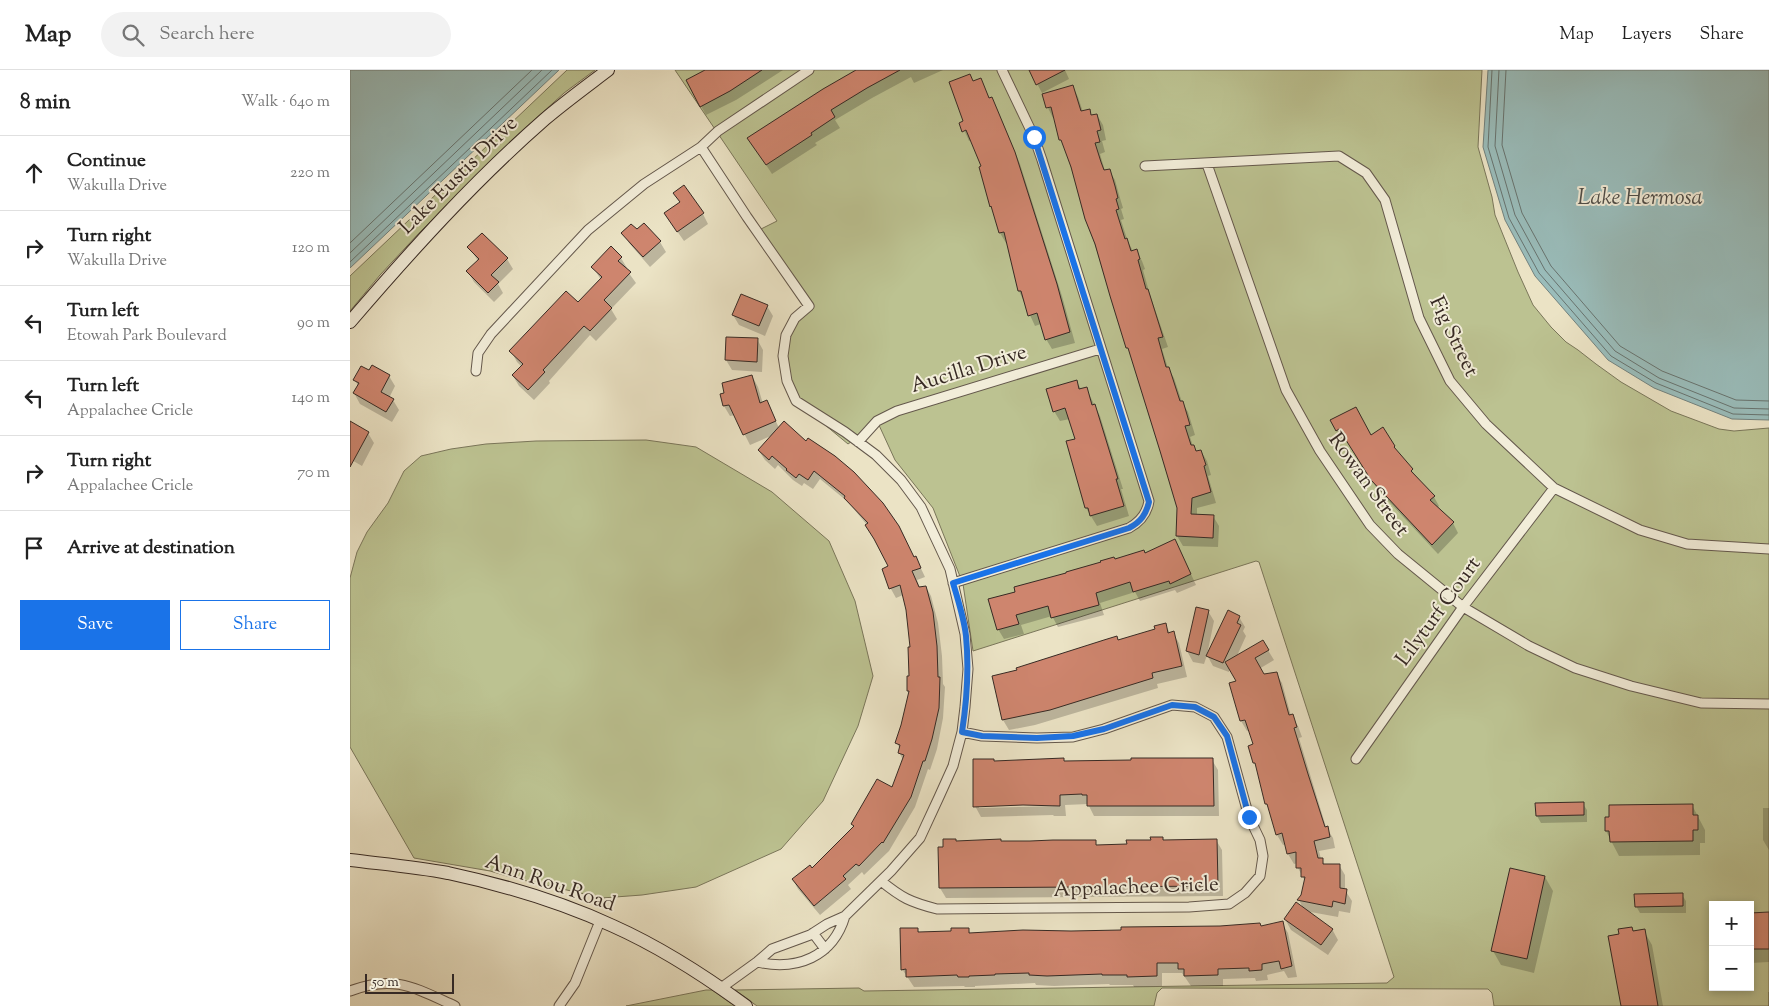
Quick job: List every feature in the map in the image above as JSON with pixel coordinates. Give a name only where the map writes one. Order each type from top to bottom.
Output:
[{"type":"street","name":"Lake Eustis Drive","points":[[350,322],[386,280],[476,184],[546,118],[608,70]]},
{"type":"street","points":[[476,371],[478,353],[491,334],[588,230],[644,184],[701,147],[718,131],[808,70]]},
{"type":"street","points":[[953,583],[1129,528],[1145,515],[1149,502],[1042,160],[1034,137],[1002,70]]},
{"type":"street","points":[[701,147],[809,306],[794,318],[786,335],[785,342],[786,381],[796,401],[876,455],[901,480],[920,507],[950,569],[966,634],[968,669],[966,707],[953,766],[920,838],[881,881],[845,916],[796,941],[772,949],[721,988]]},
{"type":"street","name":"Fig Street","points":[[1145,166],[1339,156],[1366,173],[1385,200],[1420,318],[1450,380],[1486,424],[1554,488],[1640,530],[1687,544],[1769,549]]},
{"type":"street","name":"Rowan Street","points":[[1207,164],[1286,390],[1320,451],[1375,531],[1398,554],[1463,607],[1529,646],[1575,668],[1631,686],[1701,702],[1769,704]]},
{"type":"street","name":"Aucilla Drive","points":[[858,442],[877,421],[897,411],[1100,348]]},
{"type":"street","name":"Lilyturf Court","points":[[1356,759],[1463,607],[1554,488]]},
{"type":"street","name":"Appalachee Cricle","points":[[881,881],[901,897],[917,904],[937,909],[1189,907],[1229,904],[1245,893],[1260,876],[1263,856],[1260,840],[1249,817],[1227,736],[1214,717],[1195,707],[1172,705],[1104,729],[1073,736],[1037,738],[982,736],[962,732]]},
{"type":"street","name":"Ann Rou Road","points":[[350,860],[445,873],[483,881],[554,902],[613,926],[665,954],[721,988],[746,1006]]},
{"type":"street","points":[[757,962],[798,964],[816,957],[832,943],[842,926],[845,916]]},
{"type":"street","points":[[559,1006],[575,983],[600,921]]},
{"type":"street","points":[[813,933],[825,949]]},
{"type":"street","points":[[350,991],[380,982],[397,983],[455,1006]]},
{"type":"green space","points":[[567,70],[595,70],[564,93],[509,143],[420,232],[350,311],[350,276]]},
{"type":"green space","points":[[675,70],[1482,70],[1478,147],[1495,215],[1533,305],[1566,342],[1621,382],[1671,411],[1719,429],[1734,431],[1769,428],[1769,1006],[1494,1006],[1492,993],[1488,989],[1162,988],[1157,993],[1154,1006],[757,1006],[735,990],[859,988],[864,991],[1387,983],[1394,977],[1259,562],[1256,561],[973,651],[963,584],[933,508],[895,460],[878,423],[848,444],[807,410],[786,387],[781,348],[805,303],[761,229],[777,221]]},
{"type":"green space","points":[[646,440],[696,447],[772,492],[829,541],[855,601],[873,676],[858,726],[823,801],[781,849],[696,887],[642,895],[602,898],[490,871],[414,858],[350,747],[350,578],[357,552],[367,532],[388,503],[404,471],[421,456],[486,444],[536,441]]},
{"type":"green space","points":[[712,990],[735,1006],[626,1006]]},
{"type":"water","points":[[350,70],[559,70],[350,268]]},
{"type":"water","name":"Lake Hermosa","points":[[1488,70],[1769,70],[1769,420],[1732,419],[1654,388],[1608,360],[1535,276],[1505,220],[1483,147]]},
{"type":"building","points":[[705,70],[762,70],[730,91],[700,107],[686,80]]},
{"type":"building","points":[[856,70],[900,70],[831,110],[835,117],[811,133],[812,135],[766,165],[747,138]]},
{"type":"building","points":[[1029,70],[1065,70],[1036,85]]},
{"type":"building","points":[[970,74],[973,81],[981,78],[989,98],[992,97],[1015,152],[1057,284],[1070,332],[1045,340],[1037,313],[1028,316],[1021,291],[1018,291],[1004,232],[999,233],[979,167],[981,166],[966,130],[962,132],[959,123],[963,121],[949,82]]},
{"type":"building","points":[[1073,85],[1081,111],[1090,109],[1091,115],[1097,114],[1101,130],[1097,131],[1100,142],[1095,143],[1104,170],[1110,169],[1118,198],[1116,199],[1119,209],[1116,210],[1125,239],[1127,238],[1131,251],[1137,249],[1146,289],[1148,289],[1163,337],[1158,338],[1166,367],[1169,367],[1180,401],[1183,401],[1190,425],[1185,426],[1191,445],[1194,445],[1196,451],[1201,450],[1206,465],[1204,466],[1211,492],[1192,498],[1191,514],[1214,515],[1213,538],[1176,536],[1177,508],[1160,451],[1128,348],[1126,348],[1095,244],[1085,219],[1071,167],[1061,140],[1059,140],[1051,107],[1046,108],[1042,94]]},
{"type":"building","points":[[684,185],[704,213],[677,232],[664,213],[680,202],[673,193]]},
{"type":"building","points":[[644,223],[661,241],[643,257],[621,233],[631,224],[637,229]]},
{"type":"building","points":[[482,233],[508,258],[491,275],[499,282],[488,293],[466,271],[479,259],[467,247]]},
{"type":"building","points":[[611,246],[622,257],[618,261],[631,272],[604,300],[612,308],[590,331],[584,326],[543,370],[545,372],[528,390],[512,375],[523,364],[509,351],[566,291],[578,302],[602,277],[591,267]]},
{"type":"building","points":[[741,294],[768,305],[759,326],[732,315]]},
{"type":"building","points":[[726,337],[758,338],[757,362],[725,360]]},
{"type":"building","points":[[372,365],[390,375],[381,392],[394,399],[386,412],[353,393],[359,383],[353,380],[361,366],[369,370]]},
{"type":"building","points":[[752,375],[760,403],[767,400],[776,421],[743,435],[729,405],[723,406],[720,394],[724,393],[722,383]]},
{"type":"building","points":[[1077,380],[1079,389],[1087,387],[1092,405],[1095,404],[1118,479],[1116,479],[1124,506],[1090,516],[1088,508],[1085,508],[1066,441],[1075,439],[1065,408],[1053,412],[1046,389]]},
{"type":"building","points":[[1356,407],[1371,435],[1383,427],[1394,447],[1413,469],[1411,471],[1435,496],[1430,500],[1454,522],[1432,545],[1371,480],[1339,429],[1336,431],[1330,420]]},
{"type":"building","points":[[350,421],[369,432],[350,467]]},
{"type":"building","points":[[784,421],[806,441],[808,438],[835,456],[854,472],[883,503],[899,526],[921,568],[912,571],[919,587],[926,586],[933,612],[938,677],[940,677],[939,708],[932,739],[911,797],[883,843],[859,866],[856,864],[843,876],[846,879],[814,906],[792,879],[810,865],[812,868],[854,826],[851,824],[877,779],[892,787],[904,755],[898,753],[900,745],[895,743],[909,691],[907,691],[907,676],[909,676],[908,647],[910,647],[906,610],[900,585],[889,589],[882,569],[888,566],[865,525],[868,523],[844,498],[845,496],[814,471],[808,480],[799,474],[796,478],[772,456],[769,460],[758,450]]},
{"type":"building","points":[[1175,539],[1191,574],[1170,584],[1169,581],[1133,592],[1130,582],[1096,593],[1099,605],[1051,618],[1048,606],[1016,615],[1019,624],[997,630],[988,599],[1015,592],[1014,587],[1066,573],[1100,561],[1114,557],[1115,559],[1144,550],[1145,553]]},
{"type":"building","points":[[1196,607],[1209,610],[1199,655],[1186,651]]},
{"type":"building","points":[[1228,610],[1240,616],[1237,623],[1241,625],[1223,663],[1206,656]]},
{"type":"building","points":[[1166,623],[1168,633],[1174,631],[1182,666],[1152,673],[1153,678],[1050,710],[1002,720],[992,676],[1017,670],[1016,668],[1117,636],[1118,640],[1155,629],[1154,626]]},
{"type":"building","points":[[1263,640],[1269,650],[1255,658],[1264,674],[1277,672],[1289,715],[1293,714],[1297,727],[1294,728],[1325,827],[1328,826],[1330,837],[1314,841],[1318,858],[1323,858],[1323,864],[1340,864],[1340,888],[1347,889],[1345,904],[1333,901],[1332,907],[1297,900],[1301,895],[1305,877],[1301,877],[1301,868],[1296,868],[1296,852],[1287,854],[1282,833],[1276,835],[1267,804],[1265,804],[1255,763],[1253,763],[1248,746],[1253,744],[1245,720],[1240,721],[1229,683],[1236,681],[1225,662]]},
{"type":"building","points":[[1064,758],[1064,761],[1131,760],[1131,758],[1213,758],[1214,806],[1087,806],[1087,795],[1082,794],[1060,795],[1060,806],[973,807],[973,759],[994,759],[994,761]]},
{"type":"building","points":[[1584,802],[1584,815],[1536,816],[1535,803]]},
{"type":"building","points":[[1693,804],[1693,815],[1698,815],[1698,830],[1693,830],[1693,841],[1610,842],[1609,831],[1605,831],[1605,817],[1609,817],[1609,805]]},
{"type":"building","points":[[1150,837],[1163,837],[1163,840],[1217,839],[1218,886],[939,888],[938,847],[943,847],[943,839],[956,839],[956,841],[1001,839],[1001,841],[1096,840],[1096,845],[1127,844],[1126,840],[1151,840]]},
{"type":"building","points":[[1510,868],[1545,876],[1527,959],[1491,951]]},
{"type":"building","points":[[1683,893],[1683,906],[1635,907],[1634,894]]},
{"type":"building","points":[[1296,902],[1333,929],[1321,945],[1284,919]]},
{"type":"building","points":[[1769,912],[1769,949],[1754,949],[1754,913]]},
{"type":"building","points":[[1283,921],[1292,966],[1281,969],[1279,961],[1262,964],[1262,970],[1249,971],[1249,968],[1218,969],[1218,975],[1184,976],[1184,969],[1178,969],[1178,963],[1157,963],[1157,976],[1127,977],[1127,975],[1102,974],[1047,976],[1029,975],[1029,973],[969,977],[958,977],[957,975],[906,977],[906,969],[901,970],[900,928],[918,928],[918,932],[951,931],[951,928],[969,928],[969,933],[1023,930],[1121,930],[1121,927],[1220,926],[1260,923],[1261,926]]},
{"type":"building","points":[[1632,927],[1633,931],[1645,929],[1658,1006],[1621,1006],[1608,936],[1619,934],[1618,929]]},
{"type":"route","points":[[1034,137],[1149,502],[1145,515],[1129,528],[953,583],[966,634],[968,669],[966,707],[962,732],[982,736],[1037,738],[1073,736],[1104,729],[1172,705],[1195,707],[1214,717],[1227,736],[1249,817]]}]
